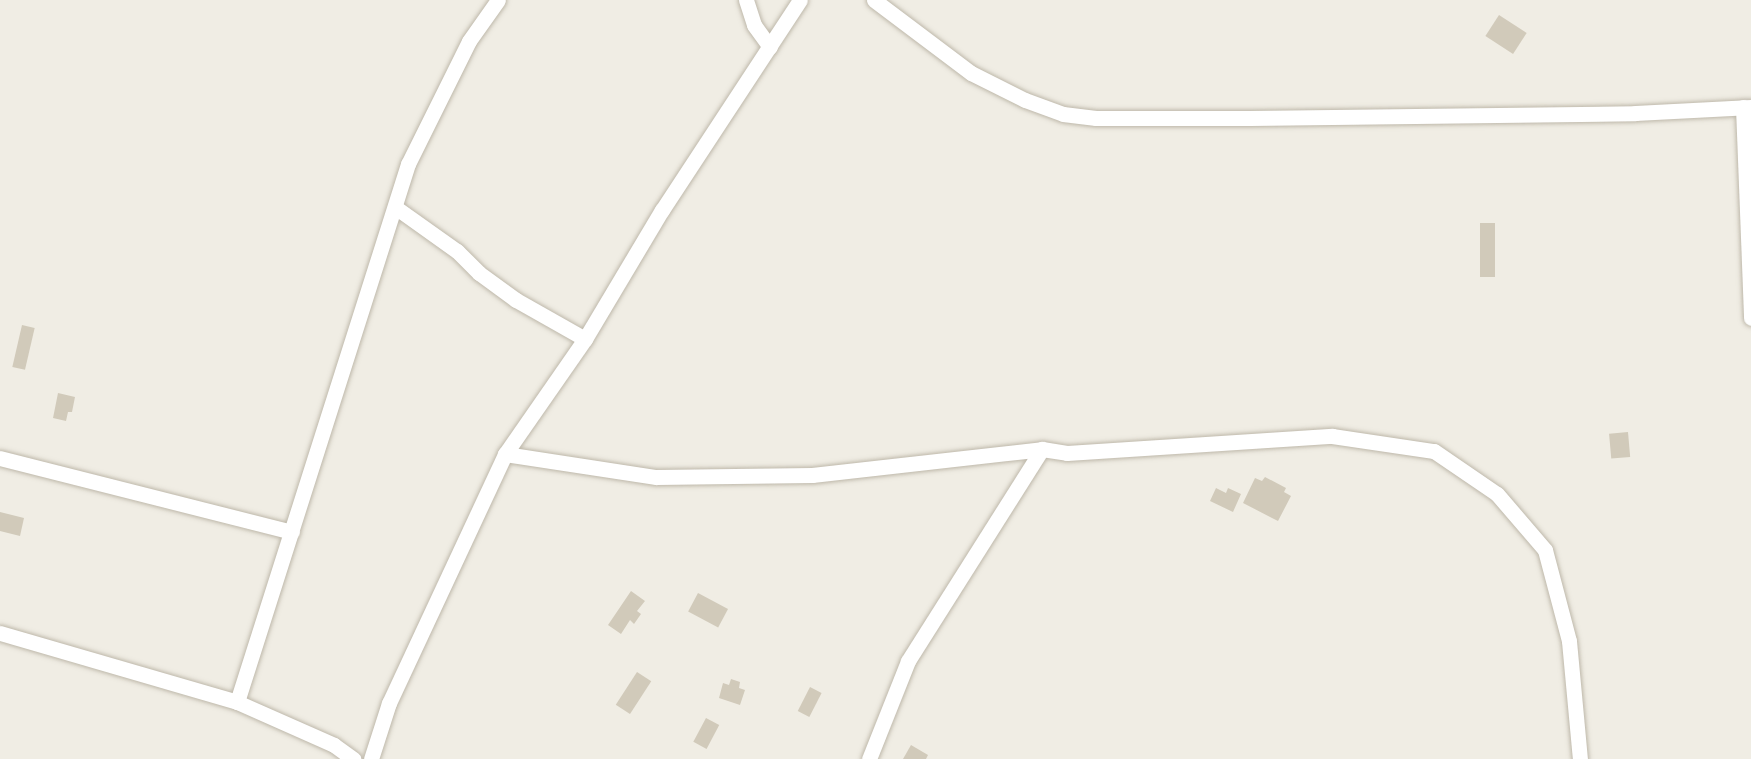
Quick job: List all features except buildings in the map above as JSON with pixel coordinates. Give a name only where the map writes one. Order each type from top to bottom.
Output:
[{"type":"street","points":[[237,702],[408,164],[469,40],[498,0]]},
{"type":"street","points":[[371,759],[389,703],[505,454],[585,339],[662,210],[800,0]]},
{"type":"street","points":[[874,0],[971,73],[1025,100],[1063,114],[1096,118],[1251,118],[1635,112],[1747,107],[1751,318]]},
{"type":"street","points":[[747,1],[754,25],[770,47]]},
{"type":"street","points":[[395,207],[457,251],[478,273],[516,300],[585,339]]},
{"type":"street","points":[[505,454],[656,477],[812,475],[1042,449],[1067,453],[1332,436],[1434,451],[1497,494],[1545,550],[1569,641],[1580,759]]},
{"type":"street","points":[[869,759],[908,661],[1042,449]]},
{"type":"street","points":[[0,458],[292,532]]},
{"type":"street","points":[[0,633],[237,702],[334,745],[353,759]]}]
